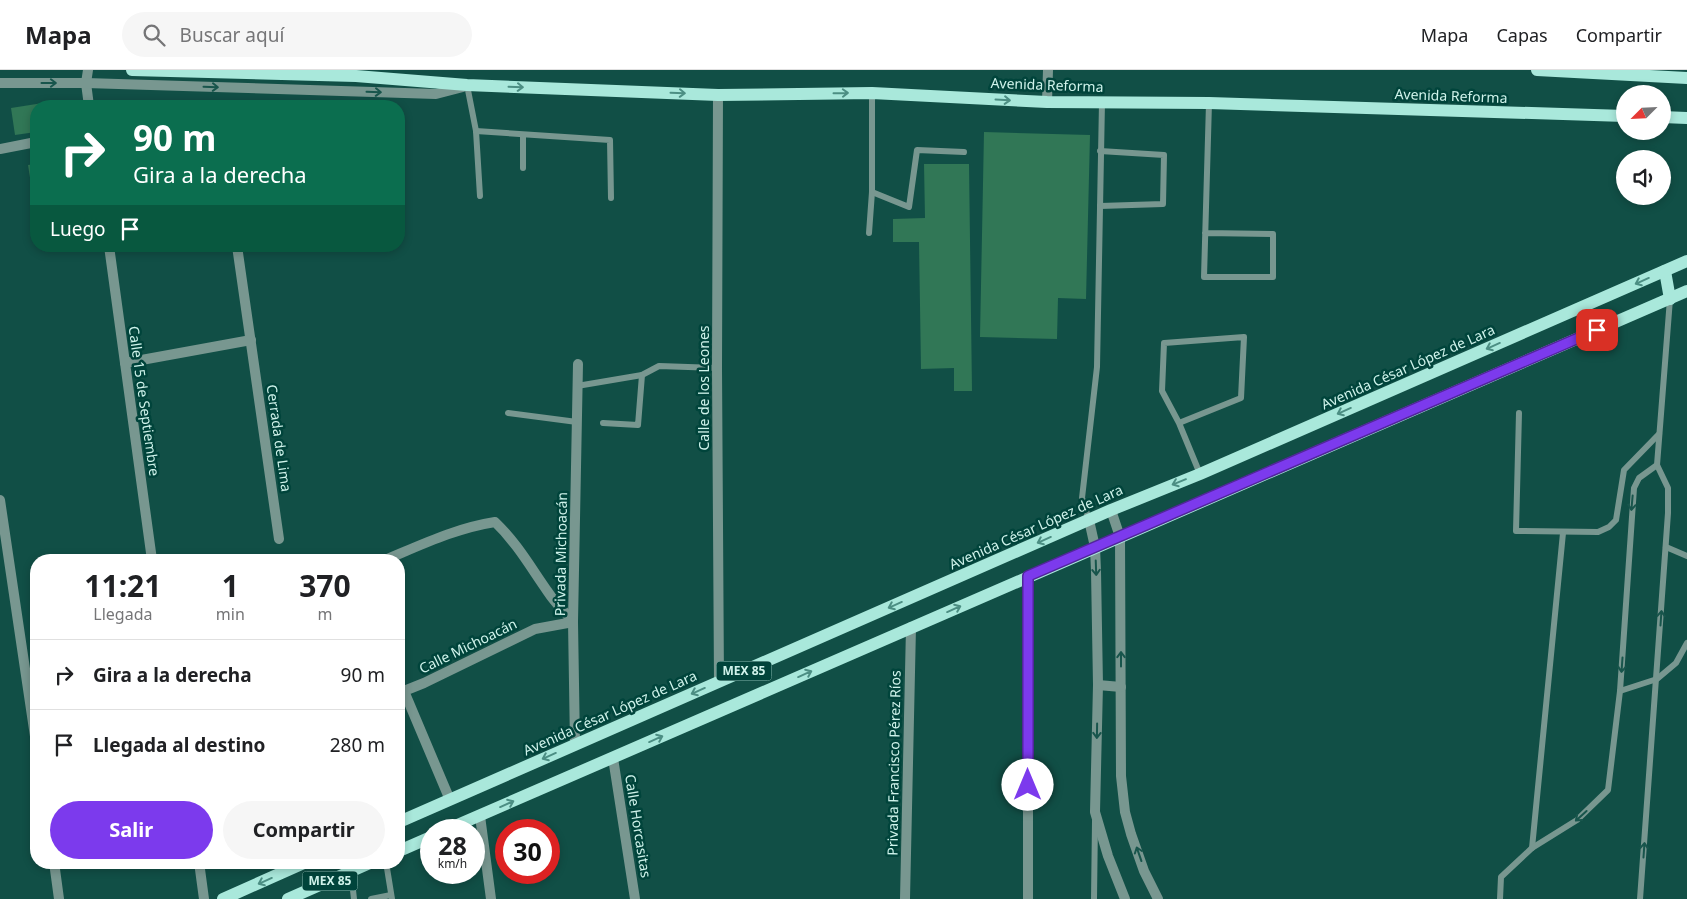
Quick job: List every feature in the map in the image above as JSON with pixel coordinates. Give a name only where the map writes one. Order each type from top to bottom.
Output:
[{"type":"main road","name":"Avenida Reforma","points":[[132,70],[356,76],[467,85],[718,95],[872,93],[1047,102],[1209,103],[1616,116]]},
{"type":"main road","points":[[1537,70],[1687,78]]},
{"type":"main road","points":[[1671,117],[1687,118]]},
{"type":"main road","name":"Avenida César López de Lara","points":[[405,819],[1088,520],[1200,474],[1687,262]]},
{"type":"main road","points":[[1665,271],[1670,298]]},
{"type":"main road","name":"MEX 85","points":[[473,819],[1687,291]]},
{"type":"main road","points":[[405,848],[420,842]]},
{"type":"main road","name":"MEX 85","points":[[223,899],[290,869]]},
{"type":"main road","name":"MEX 85","points":[[295,898],[357,869]]},
{"type":"street","points":[[88,70],[86,83],[88,100]]},
{"type":"street","points":[[1047,102],[1048,70]]},
{"type":"street","name":"Avenida Reforma","points":[[0,83],[86,83],[436,94],[467,85]]},
{"type":"street","name":"Calle de los Leones","points":[[718,95],[719,682]]},
{"type":"street","points":[[0,149],[30,143]]},
{"type":"street","name":"Calle 15 de Septiembre","points":[[109,252],[151,554]]},
{"type":"street","name":"Cerrada de Lima","points":[[238,252],[279,540]]},
{"type":"street","points":[[125,362],[251,340]]},
{"type":"street","name":"Privada Michoacán","points":[[575,745],[573,622],[578,364]]},
{"type":"street","points":[[0,500],[30,702]]},
{"type":"street","points":[[1111,510],[1120,536],[1121,776],[1125,812],[1144,871],[1158,899]]},
{"type":"street","points":[[1088,520],[1095,547],[1098,685],[1095,812],[1108,856],[1125,899]]},
{"type":"street","points":[[399,554],[471,526],[495,522],[508,534],[549,593],[573,622]]},
{"type":"street","points":[[1028,576],[1028,899]]},
{"type":"street","name":"Calle Michoacán","points":[[405,690],[424,683],[535,628],[573,622]]},
{"type":"street","name":"Privada Francisco Pérez Ríos","points":[[905,899],[911,627]]},
{"type":"street","points":[[1098,685],[1121,686]]},
{"type":"street","name":"Calle Michoacán","points":[[405,692],[450,800]]},
{"type":"street","name":"Calle Horcasitas","points":[[613,758],[635,899]]},
{"type":"street","points":[[480,816],[491,899]]},
{"type":"street","points":[[55,869],[60,899]]},
{"type":"street","points":[[200,869],[204,899]]},
{"type":"lane","points":[[467,85],[476,131],[480,196]]},
{"type":"lane","points":[[869,233],[872,192],[872,93]]},
{"type":"lane","points":[[1088,520],[1082,498],[1097,367],[1102,102]]},
{"type":"lane","points":[[1205,233],[1273,234],[1274,277],[1204,277],[1205,233],[1209,103]]},
{"type":"lane","points":[[476,131],[610,140],[611,198]]},
{"type":"lane","points":[[523,135],[523,168]]},
{"type":"lane","points":[[872,192],[909,207],[917,150],[964,152]]},
{"type":"lane","points":[[1100,151],[1164,155],[1163,204],[1100,206]]},
{"type":"lane","points":[[1640,899],[1666,547],[1668,488],[1657,465],[1670,298]]},
{"type":"lane","points":[[1179,423],[1242,398],[1244,337],[1164,344],[1162,392],[1179,423],[1200,474]]},
{"type":"lane","points":[[577,386],[642,375],[659,366],[717,368]]},
{"type":"lane","points":[[603,423],[638,425],[642,375]]},
{"type":"lane","points":[[508,413],[577,422]]},
{"type":"lane","points":[[1519,413],[1516,531],[1598,532],[1609,527],[1616,520],[1624,470],[1659,434]]},
{"type":"lane","points":[[1500,899],[1501,877],[1532,848],[1578,820],[1608,790],[1620,692],[1634,488],[1639,478],[1657,465]]},
{"type":"lane","points":[[1532,848],[1564,533]]},
{"type":"lane","points":[[1666,547],[1687,556]]},
{"type":"lane","points":[[1620,692],[1657,679],[1676,663],[1687,643]]},
{"type":"lane","points":[[1094,899],[1095,812]]},
{"type":"lane","points":[[371,899],[392,897],[387,869]]},
{"type":"lane","points":[[351,872],[354,899]]},
{"type":"building","points":[[30,105],[30,133],[15,135],[11,108]]},
{"type":"building","points":[[984,132],[1090,135],[1086,299],[1058,298],[1057,339],[980,337]]},
{"type":"building","points":[[924,164],[969,164],[972,391],[954,391],[954,368],[921,369],[919,242],[893,242],[893,219],[925,218]]},
{"type":"route","points":[[1028,785],[1028,576],[1597,330]]}]
